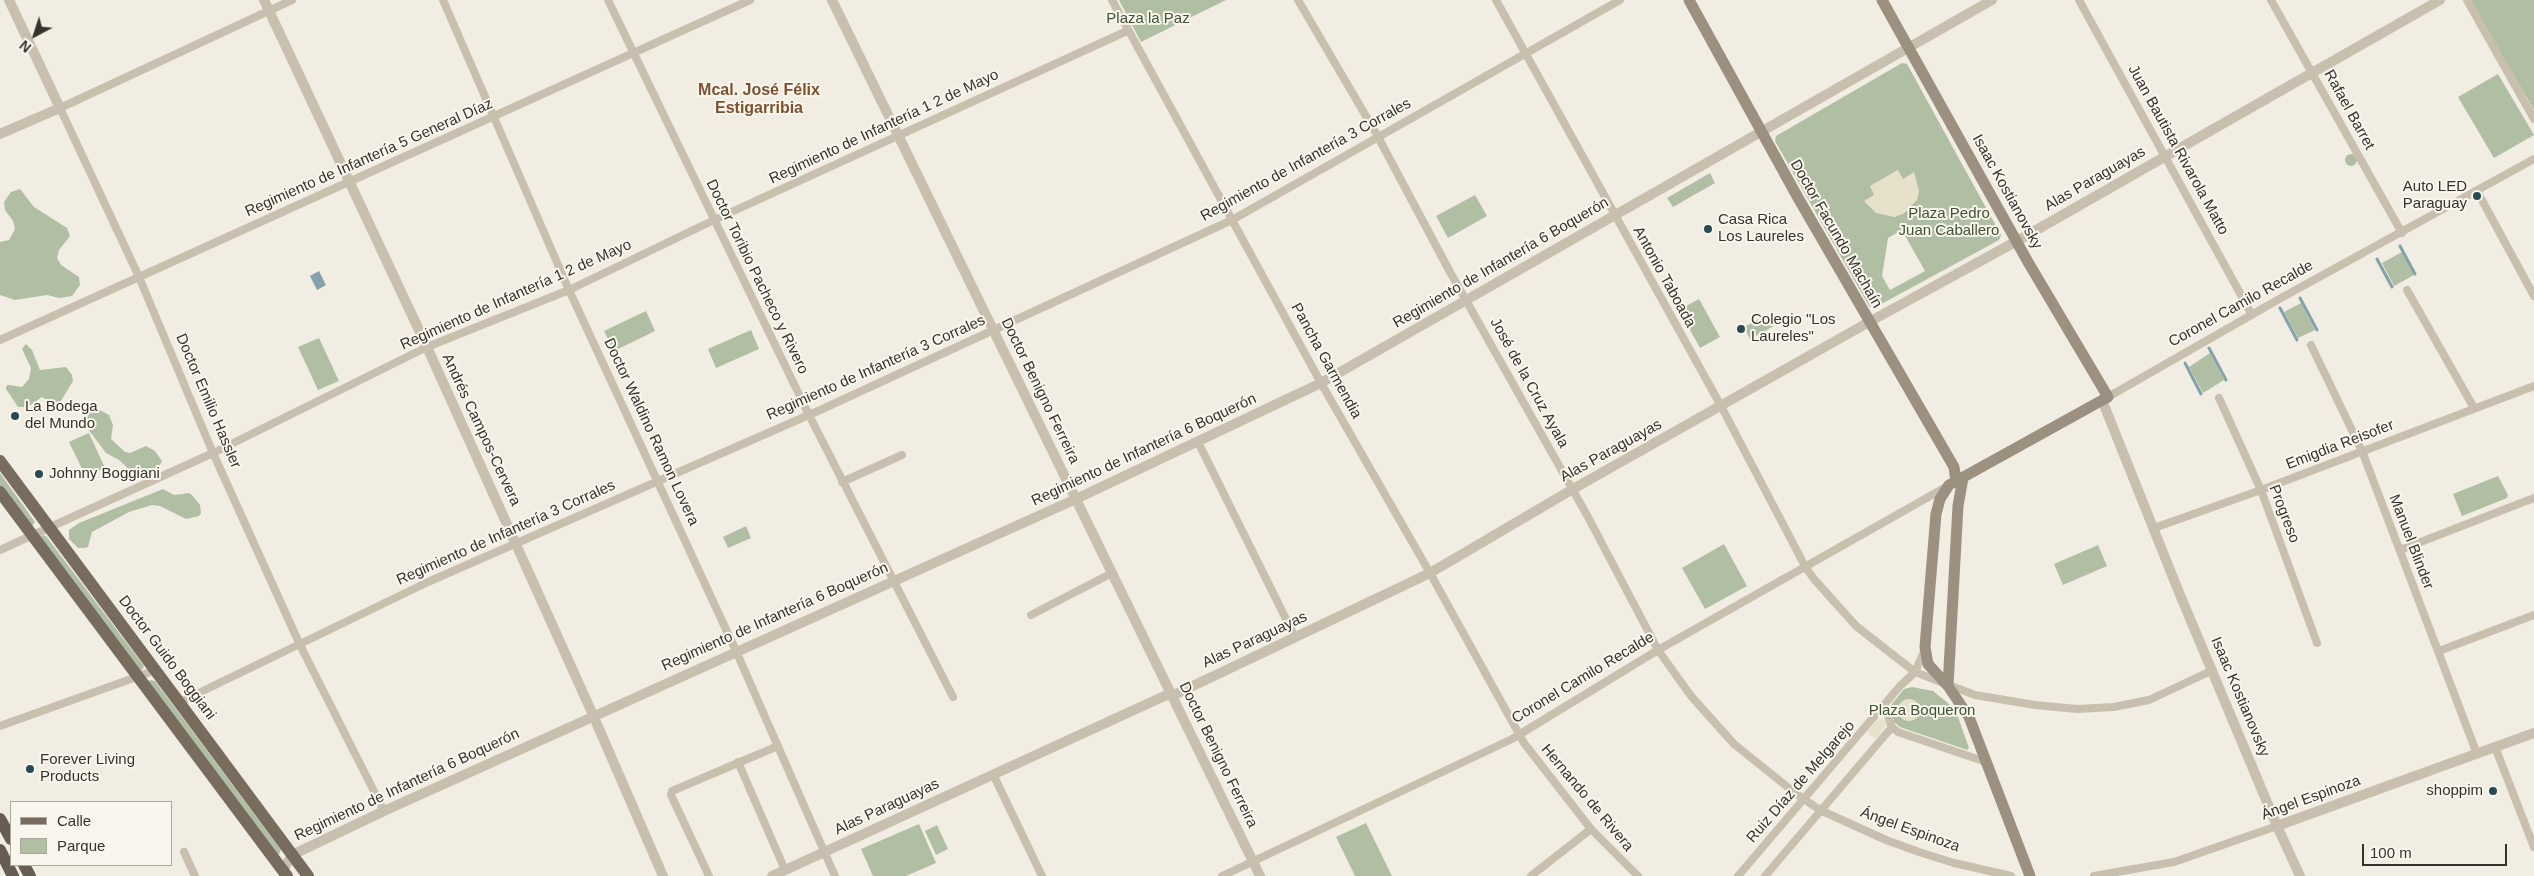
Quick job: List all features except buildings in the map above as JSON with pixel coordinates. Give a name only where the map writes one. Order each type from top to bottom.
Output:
[{"type":"highway","points":[[0,819],[10,837]]},
{"type":"highway","points":[[0,850],[13,876]]},
{"type":"main road","name":"Doctor Facundo Machaín","points":[[1690,0],[1762,133],[1954,467],[1958,506],[1948,686]]},
{"type":"main road","name":"Isaac Kostianovsky","points":[[1882,0],[2105,398]]},
{"type":"main road","name":"Coronel Camilo Recalde","points":[[1956,482],[2105,398]]},
{"type":"main road","name":"Doctor Guido Boggiani","points":[[0,461],[308,876]]},
{"type":"main road","points":[[1956,482],[1940,500],[1936,514],[1925,647],[1928,664],[1948,686],[1969,718],[2030,876]]},
{"type":"main road","points":[[0,492],[282,869]]},
{"type":"street","name":"Doctor Emilio Hassler","points":[[9,0],[139,277],[213,452],[300,644],[384,811]]},
{"type":"street","name":"Andrés Campos-Cervera","points":[[264,0],[427,347],[594,715],[663,876]]},
{"type":"street","points":[[0,134],[292,0]]},
{"type":"street","name":"Doctor Waldino Ramon Lovera","points":[[443,0],[569,290],[736,651],[835,876]]},
{"type":"street","name":"Doctor Toribio Pacheco y Rivero","points":[[608,0],[842,482],[953,697]]},
{"type":"street","name":"Regimiento de Infantería 5 General Díaz","points":[[0,340],[750,0]]},
{"type":"street","name":"Doctor Benigno Ferreira","points":[[832,0],[1260,876]]},
{"type":"street","name":"Pancha Garmendia","points":[[1112,0],[1127,31],[1321,383],[1430,572],[1519,735]]},
{"type":"street","name":"José de la Cruz Ayala","points":[[1298,0],[1378,135],[1467,301],[1573,489],[1658,650],[1691,696],[1734,744],[1803,799]]},
{"type":"street","name":"Antonio Taboada","points":[[1496,0],[1721,406],[1806,568],[1856,626],[1915,672],[1975,695],[2035,705],[2077,709],[2114,707],[2148,700],[2213,670]]},
{"type":"street","name":"Regimiento de Infantería 3 Corrales","points":[[180,702],[428,582],[809,415],[1232,220],[1378,135],[1620,0]]},
{"type":"street","name":"Regimiento de Infantería 6 Boquerón","points":[[282,869],[283,856],[292,856],[384,811],[594,715],[1076,499],[1321,383],[1992,0]]},
{"type":"street","name":"Juan Bautista Rivarola Matto","points":[[2080,0],[2252,314]]},
{"type":"street","name":"Rafael Barret","points":[[2271,0],[2402,233]]},
{"type":"street","name":"Alas Paraguayas","points":[[772,876],[1171,693],[1176,694],[1430,572],[1573,489],[2017,241],[2440,0]]},
{"type":"street","points":[[2467,0],[2534,119]]},
{"type":"street","name":"Regimiento de Infantería 1 2 de Mayo","points":[[0,550],[213,452],[427,347],[569,290],[714,220],[1127,31]]},
{"type":"street","name":"Coronel Camilo Recalde","points":[[2105,398],[2252,314],[2534,159]]},
{"type":"street","points":[[2477,191],[2534,296]]},
{"type":"street","points":[[2407,290],[2474,408]]},
{"type":"street","name":"Manuel Blinder","points":[[2311,345],[2362,451],[2477,754]]},
{"type":"street","name":"Emigdia Reisofer","points":[[2154,528],[2261,490],[2534,386]]},
{"type":"street","name":"Isaac Kostianovsky","points":[[2105,398],[2154,528],[2277,826],[2300,876]]},
{"type":"street","name":"Progreso","points":[[2219,398],[2261,490],[2317,643]]},
{"type":"street","points":[[1198,442],[1295,637]]},
{"type":"street","points":[[842,482],[902,455]]},
{"type":"street","name":"Coronel Camilo Recalde","points":[[1222,876],[1519,735],[1658,650],[1956,482]]},
{"type":"street","points":[[2400,550],[2534,498]]},
{"type":"street","points":[[1030,615],[1112,573]]},
{"type":"street","points":[[2439,651],[2534,615]]},
{"type":"street","name":"Ruiz Díaz de Melgarejo","points":[[1738,876],[1884,705],[1915,672],[1925,647]]},
{"type":"street","points":[[0,726],[156,670]]},
{"type":"street","points":[[1884,705],[1892,727],[1898,732],[1986,762]]},
{"type":"street","points":[[1765,876],[1892,727]]},
{"type":"street","name":"Ángel Espinoza","points":[[2094,876],[2174,862],[2534,733]]},
{"type":"street","name":"Hernando de Rivera","points":[[1519,735],[1591,829],[1638,876]]},
{"type":"street","points":[[709,876],[671,795],[675,789],[778,746]]},
{"type":"street","points":[[2495,748],[2534,848]]},
{"type":"street","points":[[738,762],[785,870]]},
{"type":"street","points":[[993,774],[1042,876]]},
{"type":"street","name":"Ángel Espinoza","points":[[1803,799],[1820,810],[1879,837],[1919,852],[1954,863],[2011,876]]},
{"type":"street","points":[[1531,876],[1591,829]]},
{"type":"street","points":[[184,852],[195,876]]},
{"type":"green space","name":"Plaza la Paz","points":[[1119,0],[1226,0],[1141,42]]},
{"type":"green space","points":[[2470,0],[2534,0],[2534,110]]},
{"type":"green space","name":"Plaza Pedro Juan Caballero","points":[[1902,63],[1907,64],[2001,235],[1999,240],[1874,308],[1869,306],[1775,141],[1776,136]],"holes":[[[1898,170],[1911,209],[1894,217],[1875,195],[1871,186]],[[1902,230],[1925,271],[1890,290],[1882,276],[1888,238]]]},
{"type":"green space","points":[[2498,74],[2534,135],[2494,158],[2458,97]]},
{"type":"green space","points":[[2349,154],[2353,154],[2357,160],[2353,166],[2349,166],[2345,162],[2345,158]]},
{"type":"green space","points":[[1710,173],[1715,183],[1673,207],[1667,198]]},
{"type":"green space","points":[[20,189],[34,207],[67,228],[70,236],[59,250],[57,258],[61,265],[79,277],[80,285],[72,296],[59,298],[47,295],[15,300],[0,295],[0,242],[9,240],[15,229],[13,221],[5,210],[4,202],[11,192]]},
{"type":"green space","points":[[1475,195],[1487,216],[1448,238],[1436,216]]},
{"type":"green space","points":[[2402,252],[2414,275],[2394,286],[2382,263]]},
{"type":"green space","points":[[1699,299],[1720,337],[1700,348],[1679,310]]},
{"type":"green space","points":[[2301,303],[2315,330],[2298,338],[2284,312]]},
{"type":"green space","points":[[646,311],[655,331],[614,351],[604,331]]},
{"type":"green space","points":[[1768,314],[1774,326],[1750,339],[1744,327]]},
{"type":"green space","points":[[751,330],[759,349],[716,368],[708,349]]},
{"type":"green space","points":[[319,338],[339,381],[318,390],[298,347]]},
{"type":"green space","points":[[26,344],[32,350],[40,370],[66,367],[72,375],[73,381],[59,404],[55,405],[42,397],[28,407],[18,407],[6,389],[6,386],[9,385],[22,387],[29,379],[31,368],[22,349]]},
{"type":"green space","points":[[2210,353],[2224,380],[2203,393],[2189,367]]},
{"type":"green space","points":[[96,408],[109,415],[113,425],[111,439],[125,452],[130,453],[146,446],[155,451],[162,461],[155,474],[148,477],[134,474],[119,460],[106,453],[88,429],[87,410]]},
{"type":"green space","points":[[89,433],[105,468],[86,477],[69,442]]},
{"type":"green space","points":[[0,473],[35,522],[31,527],[0,487]]},
{"type":"green space","points":[[2498,476],[2508,495],[2507,498],[2462,516],[2453,494]]},
{"type":"green space","points":[[163,489],[174,495],[189,493],[192,495],[200,505],[201,513],[199,516],[186,519],[160,506],[152,505],[129,512],[92,532],[88,547],[78,548],[69,539],[69,530],[79,523]]},
{"type":"green space","points":[[746,526],[751,538],[728,548],[723,537]]},
{"type":"green space","points":[[46,536],[144,666],[142,670],[140,671],[40,537]]},
{"type":"green space","points":[[1724,544],[1747,586],[1705,609],[1682,568]]},
{"type":"green space","points":[[2098,545],[2107,566],[2063,585],[2054,564]]},
{"type":"green space","points":[[148,681],[155,681],[281,850],[278,856]]},
{"type":"green space","name":"Plaza Boqueron","points":[[1912,687],[1933,691],[1948,703],[1957,714],[1969,748],[1967,750],[1900,727],[1894,722],[1891,705],[1904,689]]},
{"type":"green space","points":[[1366,823],[1392,876],[1355,876],[1336,837]]},
{"type":"green space","points":[[919,824],[936,863],[906,876],[873,876],[861,849]]},
{"type":"green space","points":[[937,825],[948,849],[936,855],[925,831]]},
{"type":"shaded area","points":[[1898,170],[1903,179],[1914,172],[1919,191],[1917,200],[1903,214],[1894,217],[1876,213],[1864,201],[1874,195],[1870,186]]},
{"type":"shaded area","points":[[1909,699],[1917,702],[1920,710],[1917,718],[1909,721],[1901,718],[1898,710],[1901,702]]},
{"type":"shaded area","points":[[1878,719],[1883,719],[1888,723],[1875,739],[1867,732]]},
{"type":"water","points":[[319,271],[326,285],[317,290],[310,276]]},
{"type":"waterway","points":[[2400,246],[2415,274]]},
{"type":"waterway","points":[[2377,259],[2392,287]]},
{"type":"waterway","points":[[2300,298],[2317,330]]},
{"type":"waterway","points":[[2280,308],[2297,340]]},
{"type":"waterway","points":[[2209,348],[2226,380]]},
{"type":"waterway","points":[[2185,363],[2201,394]]},
{"type":"place","name":"Auto LED Paraguay","points":[[2477,196]]},
{"type":"place","name":"Casa Rica Los Laureles","points":[[1708,229]]},
{"type":"place","name":"Colegio \"Los Laureles\"","points":[[1741,329]]},
{"type":"place","name":"La Bodega del Mundo","points":[[15,416]]},
{"type":"place","name":"Johnny Boggiani","points":[[39,474]]},
{"type":"place","name":"Forever Living Products","points":[[30,769]]},
{"type":"place","name":"shoppim","points":[[2493,791]]},
{"type":"district","name":"Mcal. José Félix Estigarribia","points":[[759,100]]}]
